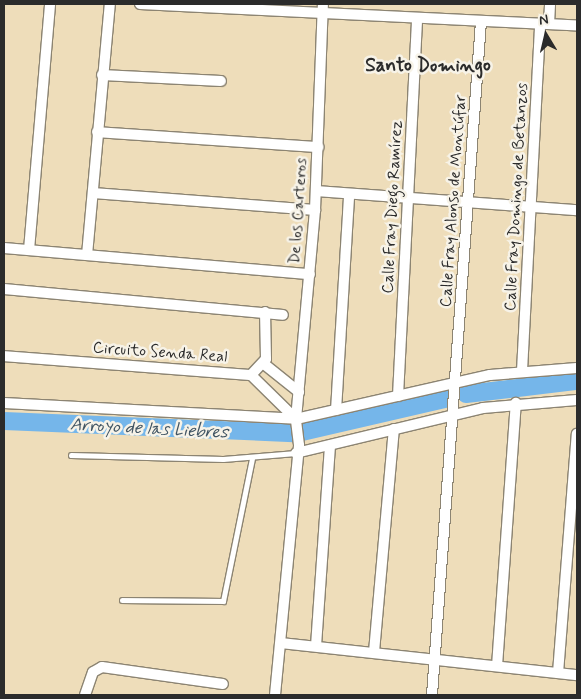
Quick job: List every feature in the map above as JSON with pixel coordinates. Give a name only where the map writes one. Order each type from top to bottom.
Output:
[{"type":"street","points":[[29,250],[50,4]]},
{"type":"street","points":[[87,255],[110,4]]},
{"type":"street","points":[[140,4],[263,8],[323,16],[577,25]]},
{"type":"street","name":"De los Carteros","points":[[275,695],[298,449],[299,392],[315,210],[323,4]]},
{"type":"street","name":"Calle Fray Domingo de Betanzos","points":[[522,371],[545,24],[550,4]]},
{"type":"street","name":"Calle Fray Diego Ramírez","points":[[398,396],[411,199],[416,19]]},
{"type":"street","name":"Calle Fray Alonso de Montúfar","points":[[432,695],[470,201],[481,21]]},
{"type":"street","points":[[102,75],[221,81]]},
{"type":"street","points":[[97,132],[318,147]]},
{"type":"street","points":[[316,191],[349,195],[470,201],[577,210]]},
{"type":"street","points":[[93,193],[315,210]]},
{"type":"street","points":[[336,410],[349,195]]},
{"type":"street","points":[[4,248],[310,274]]},
{"type":"street","points":[[4,289],[283,315]]},
{"type":"street","points":[[264,312],[264,364]]},
{"type":"street","name":"Circuito Senda Real","points":[[4,356],[251,374]]},
{"type":"street","points":[[264,364],[251,374],[297,423]]},
{"type":"street","points":[[264,364],[299,392]]},
{"type":"street","points":[[4,403],[297,423],[336,410],[522,371],[577,368]]},
{"type":"street","points":[[298,449],[330,446],[454,413],[516,403],[577,400]]},
{"type":"street","points":[[497,666],[516,403]]},
{"type":"street","points":[[374,652],[394,429]]},
{"type":"street","points":[[558,673],[577,434]]},
{"type":"street","points":[[316,646],[330,446]]},
{"type":"street","points":[[281,643],[577,675]]},
{"type":"street","points":[[86,695],[94,672],[102,667],[223,684]]},
{"type":"lane","points":[[71,455],[252,458],[298,449]]},
{"type":"lane","points":[[122,600],[223,602],[252,458]]},
{"type":"waterway","name":"Arroyo de las Liebres","points":[[466,394],[577,381]]},
{"type":"waterway","name":"Arroyo de las Liebres","points":[[302,432],[449,398]]},
{"type":"waterway","name":"Arroyo de las Liebres","points":[[4,421],[294,433]]},
{"type":"district","name":"Santo Domingo","points":[[428,66]]}]
